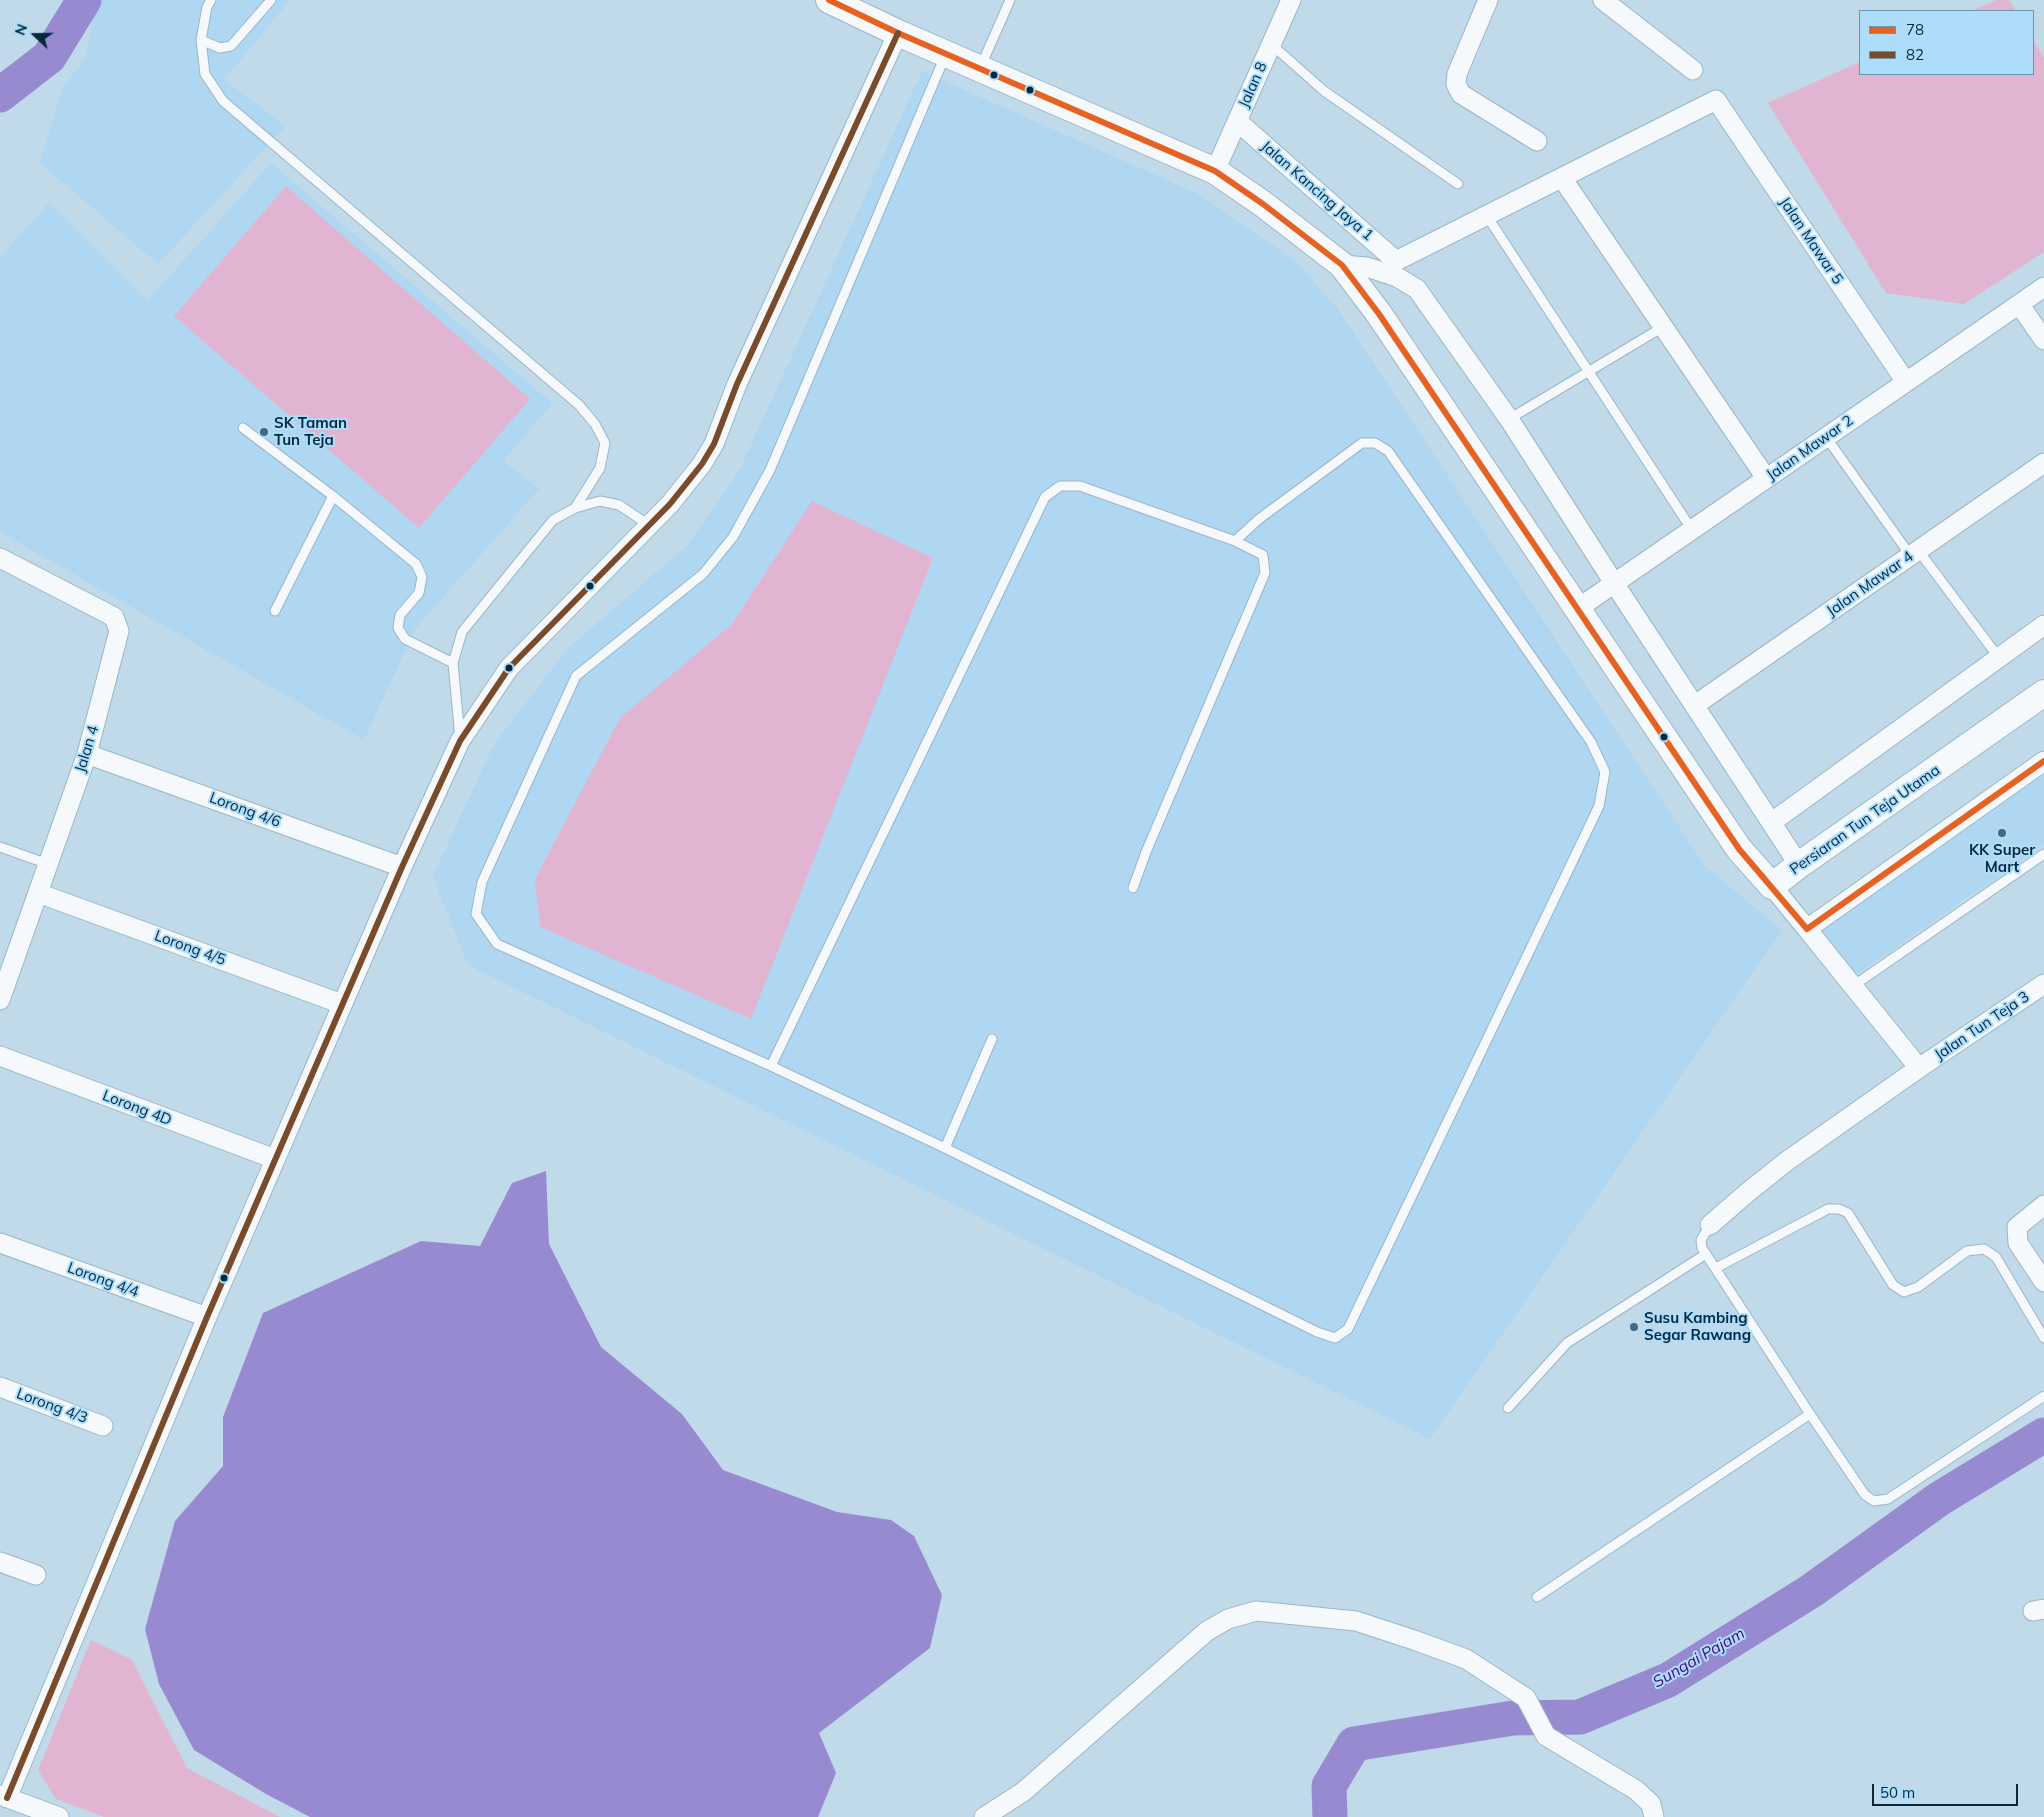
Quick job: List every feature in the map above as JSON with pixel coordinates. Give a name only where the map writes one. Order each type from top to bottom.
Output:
[{"type":"street","points":[[830,0],[898,33],[1215,171],[1263,204],[1342,265],[1379,314],[1739,849],[1772,886],[1920,1068]]},
{"type":"street","points":[[1488,0],[1457,74],[1456,84],[1461,94],[1538,141]]},
{"type":"street","points":[[1603,0],[1693,70]]},
{"type":"street","name":"Jalan 8","points":[[1215,171],[1289,1]]},
{"type":"street","points":[[59,1817],[4,1796],[275,1159],[402,867],[460,741],[509,668],[649,525],[702,464],[714,444],[737,384],[898,33]]},
{"type":"street","name":"Jalan Mawar 5","points":[[1562,178],[1716,100],[1906,382]]},
{"type":"street","name":"Jalan Kancing Jaya 1","points":[[1237,122],[1397,269]]},
{"type":"street","points":[[1342,265],[1397,269],[1487,216],[1562,178],[1766,478]]},
{"type":"street","points":[[1397,269],[1417,289],[1509,419],[1614,584],[1799,865]]},
{"type":"street","name":"Jalan Mawar 2","points":[[1577,609],[2044,287]]},
{"type":"street","points":[[2019,304],[2044,340]]},
{"type":"street","name":"Jalan Mawar 4","points":[[1695,705],[2044,462]]},
{"type":"street","name":"Jalan 4","points":[[0,558],[114,617],[119,632],[88,754],[0,1000]]},
{"type":"street","points":[[1772,822],[2044,626]]},
{"type":"street","name":"Persiaran Tun Teja Utama","points":[[1772,886],[1799,865],[2044,693]]},
{"type":"street","name":"Lorong 4/6","points":[[88,754],[402,867]]},
{"type":"street","points":[[1807,929],[2044,762]]},
{"type":"street","name":"Lorong 4/5","points":[[38,893],[342,1004]]},
{"type":"street","name":"Jalan Tun Teja 3","points":[[1710,1225],[1787,1161],[2044,984]]},
{"type":"street","name":"Lorong 4D","points":[[0,1056],[275,1159]]},
{"type":"street","points":[[2038,1210],[2017,1227],[2018,1243],[2044,1282]]},
{"type":"street","name":"Lorong 4/4","points":[[0,1243],[207,1317]]},
{"type":"street","name":"Lorong 4/3","points":[[0,1387],[104,1426]]},
{"type":"street","points":[[0,1562],[36,1576]]},
{"type":"street","points":[[984,1817],[1024,1792],[1207,1631],[1228,1619],[1256,1610],[1356,1622],[1466,1659],[1526,1698],[1546,1736],[1636,1790],[1651,1804],[1654,1817]]},
{"type":"lane","points":[[210,0],[201,40],[205,74],[223,101],[579,404],[595,424],[605,443],[600,468],[575,508]]},
{"type":"lane","points":[[201,40],[220,48],[231,46],[271,0]]},
{"type":"lane","points":[[980,68],[1010,0]]},
{"type":"lane","points":[[1271,44],[1324,91],[1458,184]]},
{"type":"lane","points":[[946,54],[770,470],[733,537],[703,574],[576,676],[482,882],[476,914],[497,944],[771,1066],[945,1148],[1317,1332],[1335,1338],[1348,1329],[1599,806],[1605,772],[1592,742],[1388,451],[1375,443],[1362,444],[1259,518],[1235,541]]},
{"type":"lane","points":[[1487,216],[1692,530]]},
{"type":"lane","points":[[1509,419],[1663,327]]},
{"type":"lane","points":[[244,428],[333,496],[416,564],[422,577],[419,593],[400,615],[398,628],[405,639],[453,663]]},
{"type":"lane","points":[[1826,437],[1914,553],[1999,658]]},
{"type":"lane","points":[[771,1066],[1045,496],[1060,486],[1080,486],[1235,541],[1263,556],[1265,573],[1146,852],[1133,888]]},
{"type":"lane","points":[[275,611],[333,496]]},
{"type":"lane","points":[[460,741],[453,663],[462,632],[552,520],[575,508],[600,501],[620,505],[649,525]]},
{"type":"lane","points":[[0,847],[48,864]]},
{"type":"lane","points":[[1854,986],[2044,854]]},
{"type":"lane","points":[[945,1148],[992,1039]]},
{"type":"lane","points":[[1716,1268],[1828,1209],[1839,1208],[1848,1213],[1893,1285],[1904,1292],[1918,1287],[1967,1251],[1984,1249],[1996,1257],[2044,1338]]},
{"type":"lane","points":[[1710,1225],[1701,1240],[1706,1254],[1865,1495],[1874,1501],[1888,1499],[2044,1396]]},
{"type":"lane","points":[[1508,1408],[1567,1343],[1706,1254]]},
{"type":"lane","points":[[1537,1597],[1810,1414]]},
{"type":"shaded area","points":[[96,0],[290,0],[224,80],[286,126],[158,264],[40,163],[62,90],[86,56]]},
{"type":"shaded area","points":[[1996,0],[2009,0],[2015,10],[1973,10]]},
{"type":"shaded area","points":[[2034,41],[2044,58],[2044,252],[1964,304],[1886,293],[1768,103],[1859,62],[1859,75],[2034,75]]},
{"type":"shaded area","points":[[922,71],[1198,194],[1294,260],[1336,306],[1705,866],[1782,930],[1430,1439],[468,965],[433,876],[494,744],[568,648],[688,545],[740,469]]},
{"type":"shaded area","name":"SK Taman Tun Teja","points":[[271,163],[552,403],[504,461],[539,489],[415,629],[364,740],[0,532],[0,257],[50,202],[148,300]]},
{"type":"shaded area","points":[[286,186],[530,399],[419,528],[174,316]]},
{"type":"shaded area","points":[[812,501],[933,558],[751,1019],[540,927],[535,879],[620,718],[732,624]]},
{"type":"shaded area","points":[[2044,772],[2044,844],[1856,975],[1820,931]]},
{"type":"shaded area","points":[[546,1171],[549,1244],[601,1347],[682,1414],[723,1470],[837,1512],[891,1520],[914,1536],[942,1595],[930,1648],[819,1733],[836,1773],[818,1817],[310,1817],[266,1794],[194,1750],[159,1684],[145,1629],[175,1521],[223,1466],[223,1417],[263,1313],[421,1241],[480,1246],[512,1183]]},
{"type":"shaded area","points":[[91,1640],[132,1660],[187,1768],[280,1817],[104,1817],[56,1799],[38,1770]]},
{"type":"waterway","points":[[0,95],[49,57],[84,0]]},
{"type":"waterway","name":"Sungai Pajam","points":[[1330,1817],[1329,1786],[1354,1744],[1513,1718],[1580,1717],[1668,1680],[1811,1591],[1939,1499],[2044,1435]]},
{"type":"transit line","name":"78","points":[[829,0],[898,33],[1215,171],[1263,204],[1342,265],[1379,314],[1739,849],[1807,929],[2044,761]]},
{"type":"transit line","name":"82","points":[[7,1798],[207,1317],[402,867],[460,741],[509,668],[670,504],[702,464],[714,444],[737,384],[898,33]]},
{"type":"place","name":"SK Taman Tun Teja","points":[[264,432]]},
{"type":"place","name":"KK Super Mart","points":[[2002,833]]},
{"type":"place","name":"Susu Kambing Segar Rawang","points":[[1634,1327]]}]
